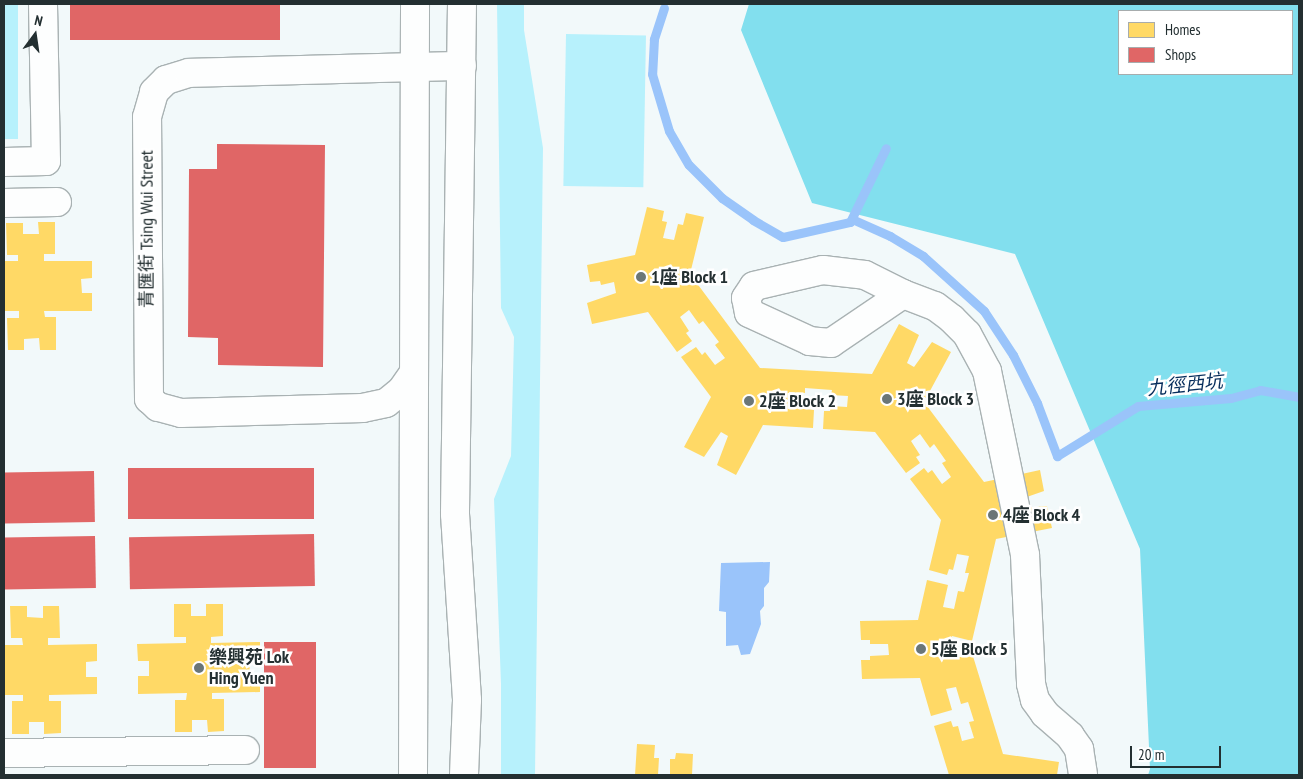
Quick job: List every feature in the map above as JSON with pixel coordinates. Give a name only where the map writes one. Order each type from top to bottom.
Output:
[{"type":"main road","points":[[4,162],[46,161],[43,4]]},
{"type":"main road","points":[[412,775],[415,714],[413,374],[415,4]]},
{"type":"main road","points":[[462,4],[455,514],[467,700],[464,775]]},
{"type":"main road","name":"青匯街 Tsing Wui Street","points":[[413,374],[401,391],[386,402],[363,408],[181,413],[158,407],[148,392],[147,117],[154,92],[166,80],[181,75],[462,66]]},
{"type":"main road","points":[[4,203],[57,202]]},
{"type":"main road","points":[[903,294],[831,343],[810,341],[754,318],[746,306],[748,291],[754,286],[823,270],[865,275],[903,294],[934,306],[952,319],[978,351],[987,371],[1026,555],[1031,684],[1036,700],[1045,714],[1070,736],[1079,749],[1084,775]]},
{"type":"main road","points":[[4,752],[245,750]]},
{"type":"shaded area","points":[[4,4],[18,4],[18,139],[4,139]]},
{"type":"shaded area","points":[[497,4],[524,4],[524,30],[543,148],[535,775],[501,775],[501,684],[494,499],[511,456],[514,337],[501,308]]},
{"type":"shaded area","points":[[749,4],[1299,4],[1299,775],[1148,775],[1150,769],[1140,549],[1015,254],[812,203],[741,30]]},
{"type":"shaded area","points":[[566,34],[646,35],[643,187],[563,186]]},
{"type":"shaded area","points":[[770,562],[769,582],[764,588],[764,606],[760,611],[761,624],[750,654],[741,655],[738,645],[726,646],[726,612],[719,611],[721,563]]},
{"type":"building: Homes","points":[[193,4],[214,4],[215,21],[204,21],[203,12],[193,12]]},
{"type":"building: Homes","points":[[223,4],[245,4],[245,12],[234,12],[234,21],[224,21]]},
{"type":"building: Homes","points":[[647,207],[664,211],[662,221],[667,222],[663,238],[674,240],[678,224],[683,225],[686,213],[704,217],[690,274],[760,368],[872,374],[899,324],[919,335],[907,363],[914,367],[932,342],[951,352],[924,402],[984,482],[1040,470],[1044,491],[1015,501],[1016,509],[1047,506],[1052,528],[996,539],[972,641],[952,636],[953,659],[972,653],[1003,754],[1059,762],[1057,775],[949,775],[934,726],[951,721],[953,727],[958,726],[962,741],[974,738],[969,722],[974,721],[968,702],[961,704],[956,687],[946,689],[952,710],[931,716],[920,678],[862,679],[861,660],[870,660],[870,656],[889,655],[888,644],[870,644],[870,640],[861,640],[860,621],[918,620],[927,580],[948,585],[943,607],[954,609],[958,591],[964,592],[969,573],[965,573],[969,556],[957,554],[953,570],[949,569],[947,575],[929,570],[941,520],[910,479],[924,468],[928,473],[932,470],[942,484],[951,477],[942,463],[946,461],[934,444],[930,448],[920,434],[911,441],[920,455],[916,457],[920,463],[906,473],[875,432],[823,429],[824,411],[830,411],[831,406],[847,407],[848,396],[831,395],[832,390],[805,388],[805,393],[789,392],[788,404],[804,405],[804,409],[814,410],[813,428],[763,425],[736,475],[717,465],[728,436],[721,432],[704,457],[684,447],[711,397],[681,357],[696,347],[702,355],[705,352],[715,365],[725,358],[715,345],[719,342],[703,321],[699,324],[689,310],[680,317],[689,331],[686,333],[692,341],[677,352],[648,312],[592,324],[587,303],[616,293],[614,282],[601,285],[600,281],[590,282],[587,265],[635,255]]},
{"type":"building: Homes","points":[[38,222],[55,222],[55,254],[44,254],[44,261],[92,261],[92,278],[81,279],[82,293],[92,293],[92,311],[44,311],[45,317],[56,317],[56,350],[40,350],[39,338],[24,339],[24,350],[8,350],[7,318],[19,318],[19,311],[4,311],[4,261],[18,261],[18,255],[7,255],[6,223],[23,223],[23,234],[39,234]]},
{"type":"building: Homes","name":"樂興苑 Lok Hing Yuen","points":[[174,604],[191,604],[191,616],[206,616],[206,604],[223,604],[223,636],[211,637],[211,643],[260,642],[260,660],[249,660],[250,675],[260,675],[260,692],[212,693],[212,699],[224,699],[224,731],[208,732],[207,720],[192,720],[192,732],[175,732],[175,700],[186,700],[187,693],[138,694],[138,676],[149,676],[149,661],[138,661],[137,644],[186,643],[186,637],[174,637]]},
{"type":"building: Homes","points":[[10,606],[27,606],[27,617],[43,618],[43,606],[59,606],[60,638],[48,638],[48,645],[97,644],[97,661],[86,662],[86,677],[97,677],[97,694],[49,695],[49,701],[61,701],[61,733],[44,734],[44,722],[29,722],[29,734],[12,734],[12,701],[23,701],[23,695],[4,695],[4,645],[23,645],[22,638],[11,638]]},
{"type":"building: Homes","points":[[637,744],[655,745],[654,758],[659,758],[658,775],[635,775]]},
{"type":"building: Homes","points":[[676,753],[693,754],[692,775],[670,775],[670,759],[675,759]]},
{"type":"building: Shops","points":[[70,4],[280,4],[280,40],[70,40]]},
{"type":"building: Shops","points":[[217,144],[325,145],[323,367],[218,365],[218,338],[188,337],[189,169],[217,169]]},
{"type":"building: Shops","points":[[128,468],[314,468],[314,519],[128,519]]},
{"type":"building: Shops","points":[[94,471],[95,522],[5,524],[4,473]]},
{"type":"building: Shops","points":[[314,534],[315,586],[130,589],[129,537]]},
{"type":"building: Shops","points":[[95,536],[96,588],[5,590],[4,538]]},
{"type":"building: Shops","points":[[264,642],[316,642],[316,768],[264,768]]},
{"type":"waterway","points":[[664,8],[654,39],[652,74],[669,131],[689,165],[722,198],[753,220],[783,237],[850,222],[886,148]]},
{"type":"waterway","name":"九徑西坑","points":[[852,219],[890,236],[923,256],[984,311],[1013,355],[1037,403],[1057,456],[1138,406],[1231,398],[1260,390],[1299,397]]},
{"type":"place","name":"1座 Block 1","points":[[641,277]]},
{"type":"place","name":"3座 Block 3","points":[[887,399]]},
{"type":"place","name":"2座 Block 2","points":[[749,401]]},
{"type":"place","name":"4座 Block 4","points":[[993,515]]},
{"type":"place","name":"5座 Block 5","points":[[921,649]]},
{"type":"place","name":"樂興苑 Lok Hing Yuen","points":[[199,668]]}]
